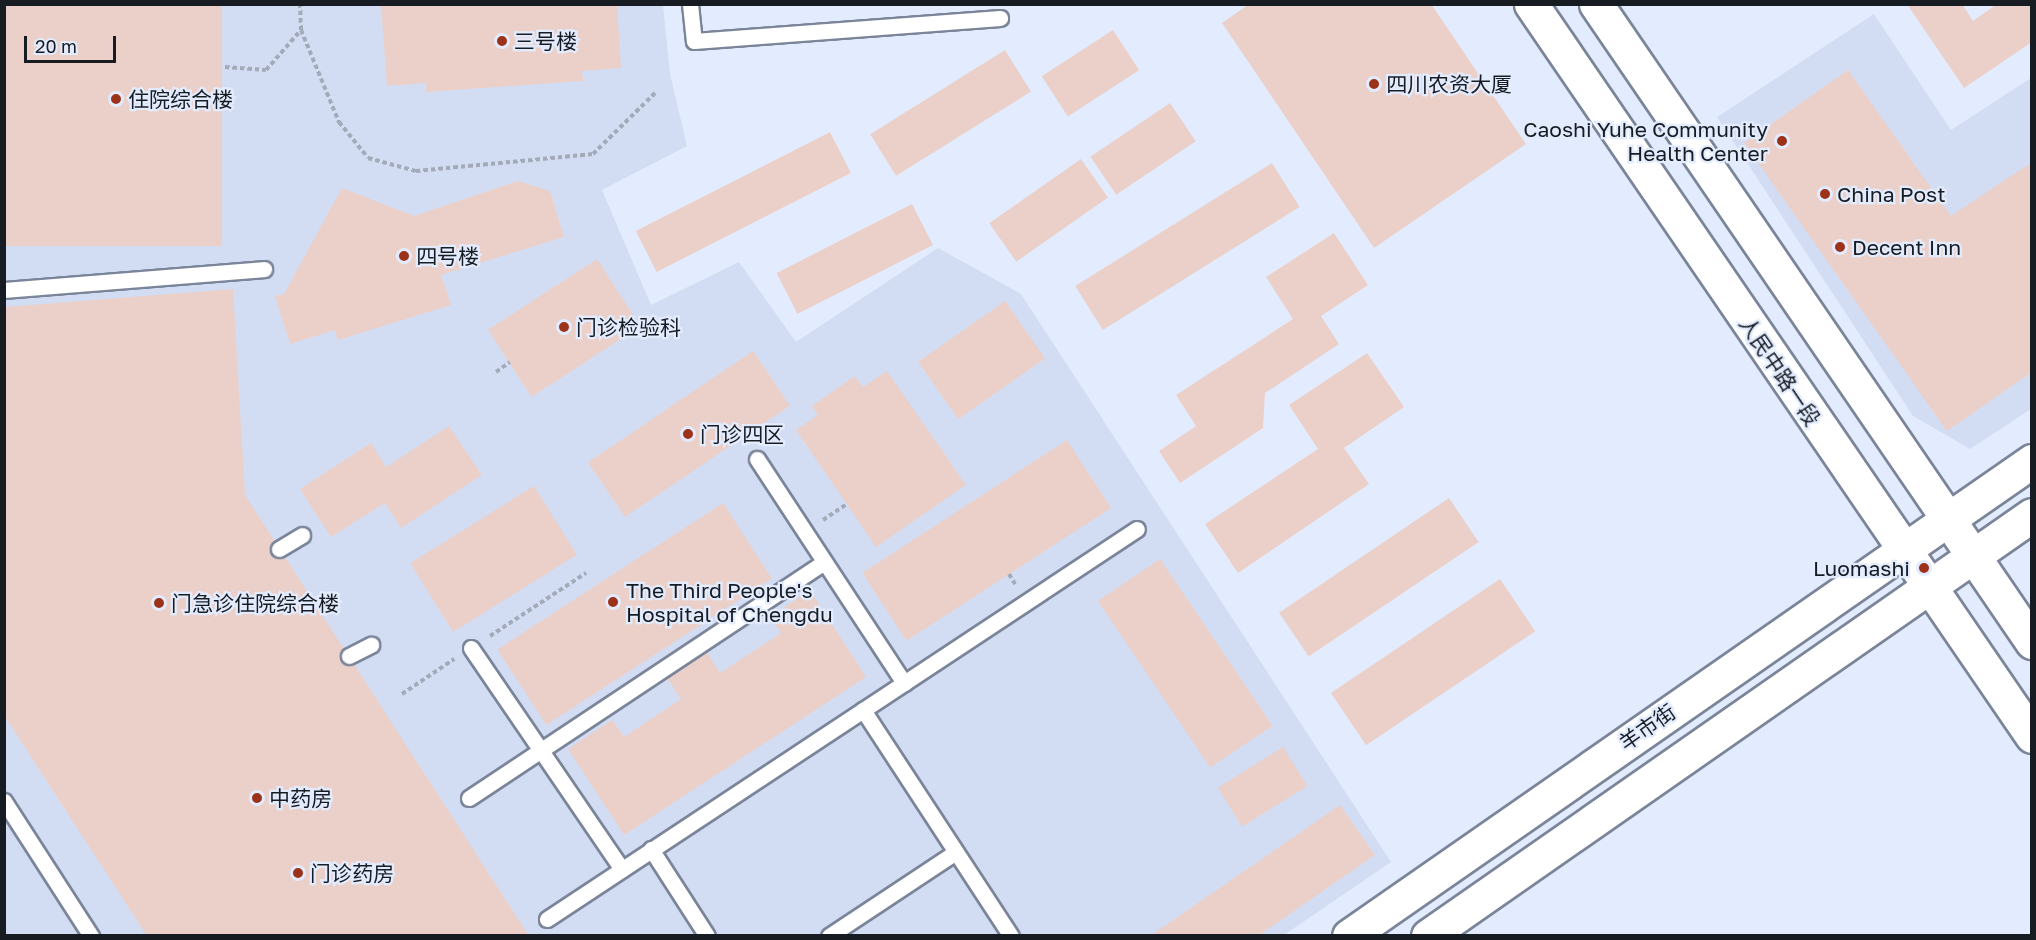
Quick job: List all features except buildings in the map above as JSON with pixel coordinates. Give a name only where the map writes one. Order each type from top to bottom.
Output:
[{"type":"main road","name":"人民中路一段","points":[[1531,4],[1902,550],[2031,735]]},
{"type":"main road","points":[[1596,4],[2031,642]]},
{"type":"main road","name":"羊市街","points":[[1348,936],[2031,461]]},
{"type":"main road","points":[[1428,936],[2031,515]]},
{"type":"lane","points":[[690,4],[694,41],[1000,18]]},
{"type":"lane","points":[[4,290],[264,269]]},
{"type":"lane","points":[[757,459],[904,683]]},
{"type":"lane","points":[[547,919],[1137,529]]},
{"type":"lane","points":[[279,549],[302,535]]},
{"type":"lane","points":[[469,798],[824,562]]},
{"type":"lane","points":[[349,656],[371,645]]},
{"type":"lane","points":[[471,648],[622,869]]},
{"type":"lane","points":[[863,710],[1011,936]]},
{"type":"lane","points":[[4,801],[92,936]]},
{"type":"lane","points":[[651,849],[707,936]]},
{"type":"lane","points":[[829,936],[956,852]]},
{"type":"path","points":[[300,4],[301,30],[339,122],[368,158],[416,171],[593,154],[655,93]]},
{"type":"path","points":[[225,67],[266,70],[301,30]]},
{"type":"path","points":[[496,372],[510,362]]},
{"type":"path","points":[[825,518],[847,504]]},
{"type":"path","points":[[402,694],[586,573]]},
{"type":"shaded area","name":"The Third People's Hospital of Chengdu","points":[[5,5],[663,5],[670,74],[687,146],[602,190],[651,305],[739,262],[796,342],[938,248],[1021,294],[1391,862],[1284,935],[5,936]]},
{"type":"shaded area","points":[[1874,14],[1951,130],[2031,78],[2031,409],[1970,449],[1913,416],[1717,117]]},
{"type":"place","name":"三号楼","points":[[502,41]]},
{"type":"place","name":"四川农资大厦","points":[[1374,84]]},
{"type":"place","name":"住院综合楼","points":[[116,99]]},
{"type":"place","name":"Caoshi Yuhe Community Health Center","points":[[1782,141]]},
{"type":"place","name":"China Post","points":[[1825,194]]},
{"type":"place","name":"Decent Inn","points":[[1840,247]]},
{"type":"place","name":"四号楼","points":[[404,256]]},
{"type":"place","name":"门诊检验科","points":[[564,327]]},
{"type":"place","name":"门诊四区","points":[[688,434]]},
{"type":"place","name":"Luomashi","points":[[1924,568]]},
{"type":"place","name":"The Third People's Hospital of Chengdu","points":[[613,602]]},
{"type":"place","name":"门急诊住院综合楼","points":[[159,603]]},
{"type":"place","name":"中药房","points":[[257,798]]},
{"type":"place","name":"门诊药房","points":[[298,873]]}]
